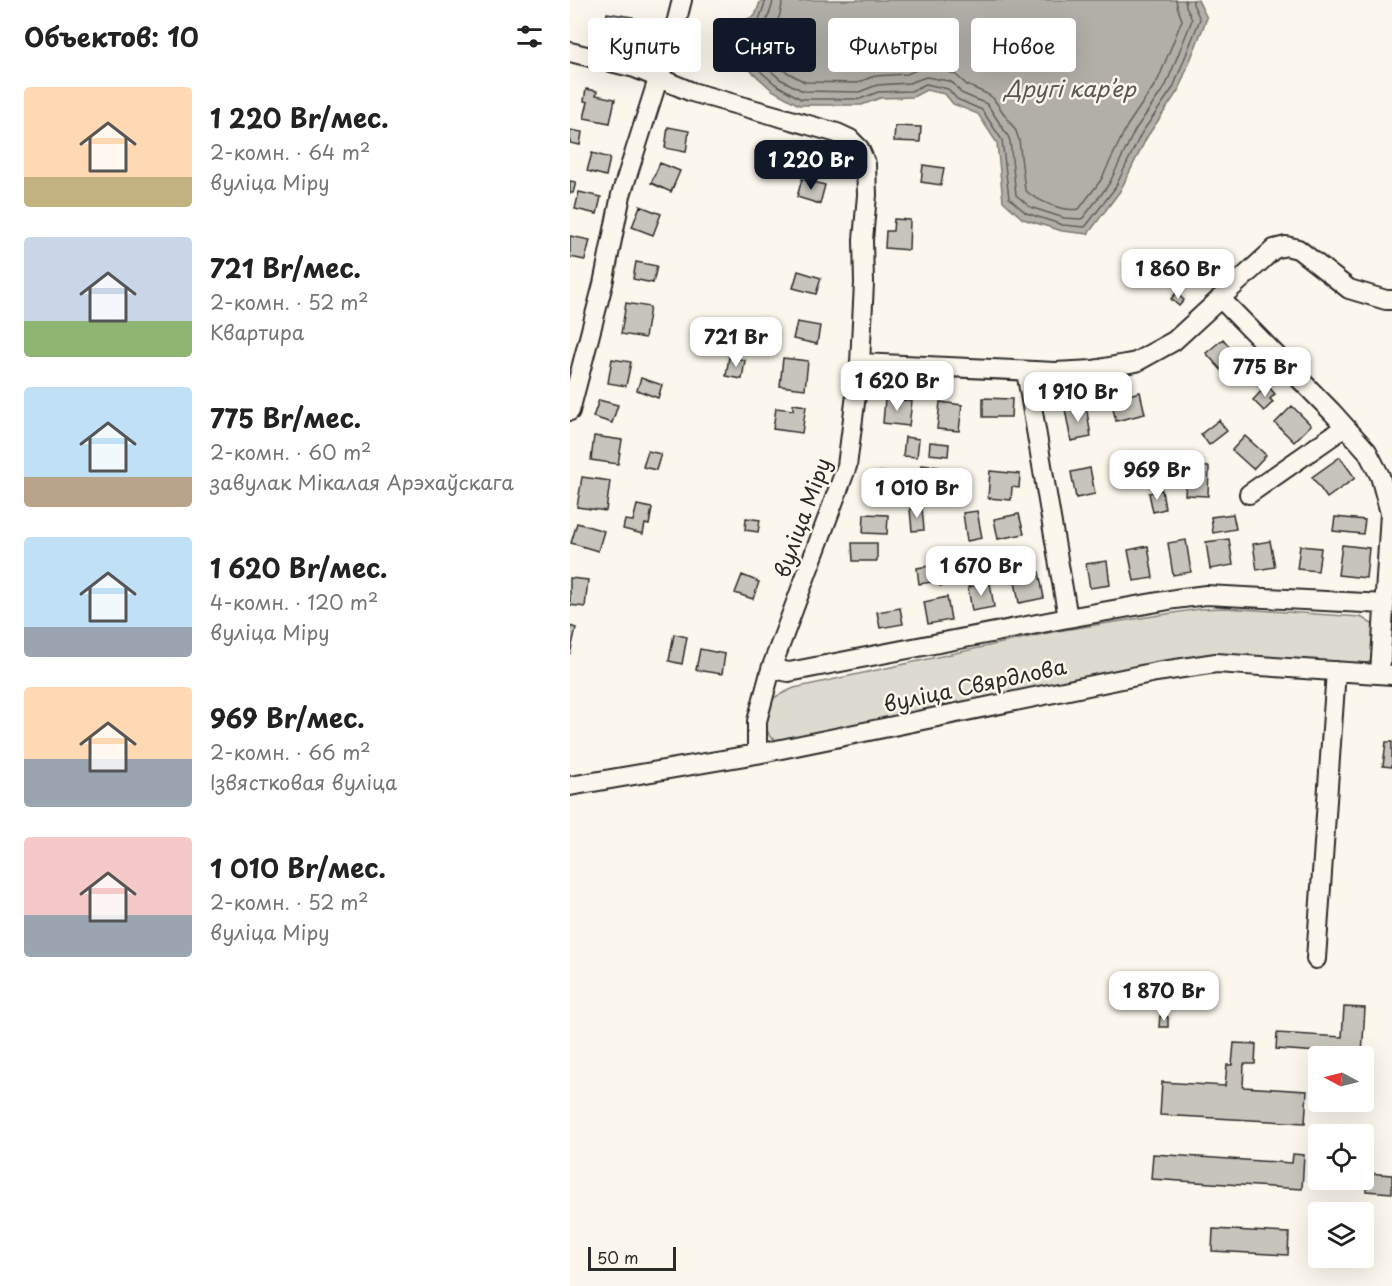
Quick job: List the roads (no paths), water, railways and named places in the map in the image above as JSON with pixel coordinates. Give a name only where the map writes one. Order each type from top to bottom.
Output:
[{"type":"street","points":[[570,411],[603,284],[621,195],[658,79],[668,55],[682,0]]},
{"type":"street","points":[[570,52],[635,68],[658,79]]},
{"type":"street","name":"вуліца Міру","points":[[658,79],[692,92],[837,133],[850,139],[859,148],[866,164],[867,195],[863,240],[864,283],[860,363],[847,466],[771,669],[757,721],[757,754]]},
{"type":"street","points":[[860,363],[1055,372],[1093,370],[1136,362],[1174,341],[1274,249],[1286,246],[1298,249],[1349,289],[1392,300]]},
{"type":"street","points":[[1220,298],[1345,427],[1367,452],[1380,476],[1390,513],[1385,604],[1386,674]]},
{"type":"street","points":[[1026,371],[1068,618]]},
{"type":"street","points":[[1249,494],[1345,427]]},
{"type":"street","points":[[771,669],[789,672],[1068,618],[1206,595],[1385,604]]},
{"type":"street","name":"вуліца Свярдлова","points":[[570,786],[757,754],[1156,672],[1216,663],[1386,674]]},
{"type":"street","points":[[1316,959],[1336,671]]},
{"type":"water","name":"Другі карʼер","points":[[764,0],[800,2],[804,0],[1198,0],[1207,18],[1178,91],[1147,137],[1120,191],[1088,234],[1062,231],[1023,219],[1003,201],[997,143],[978,114],[953,104],[945,94],[926,90],[913,97],[880,98],[862,105],[799,105],[772,90],[752,72],[816,72],[816,18],[750,18],[755,16],[760,2]]}]
